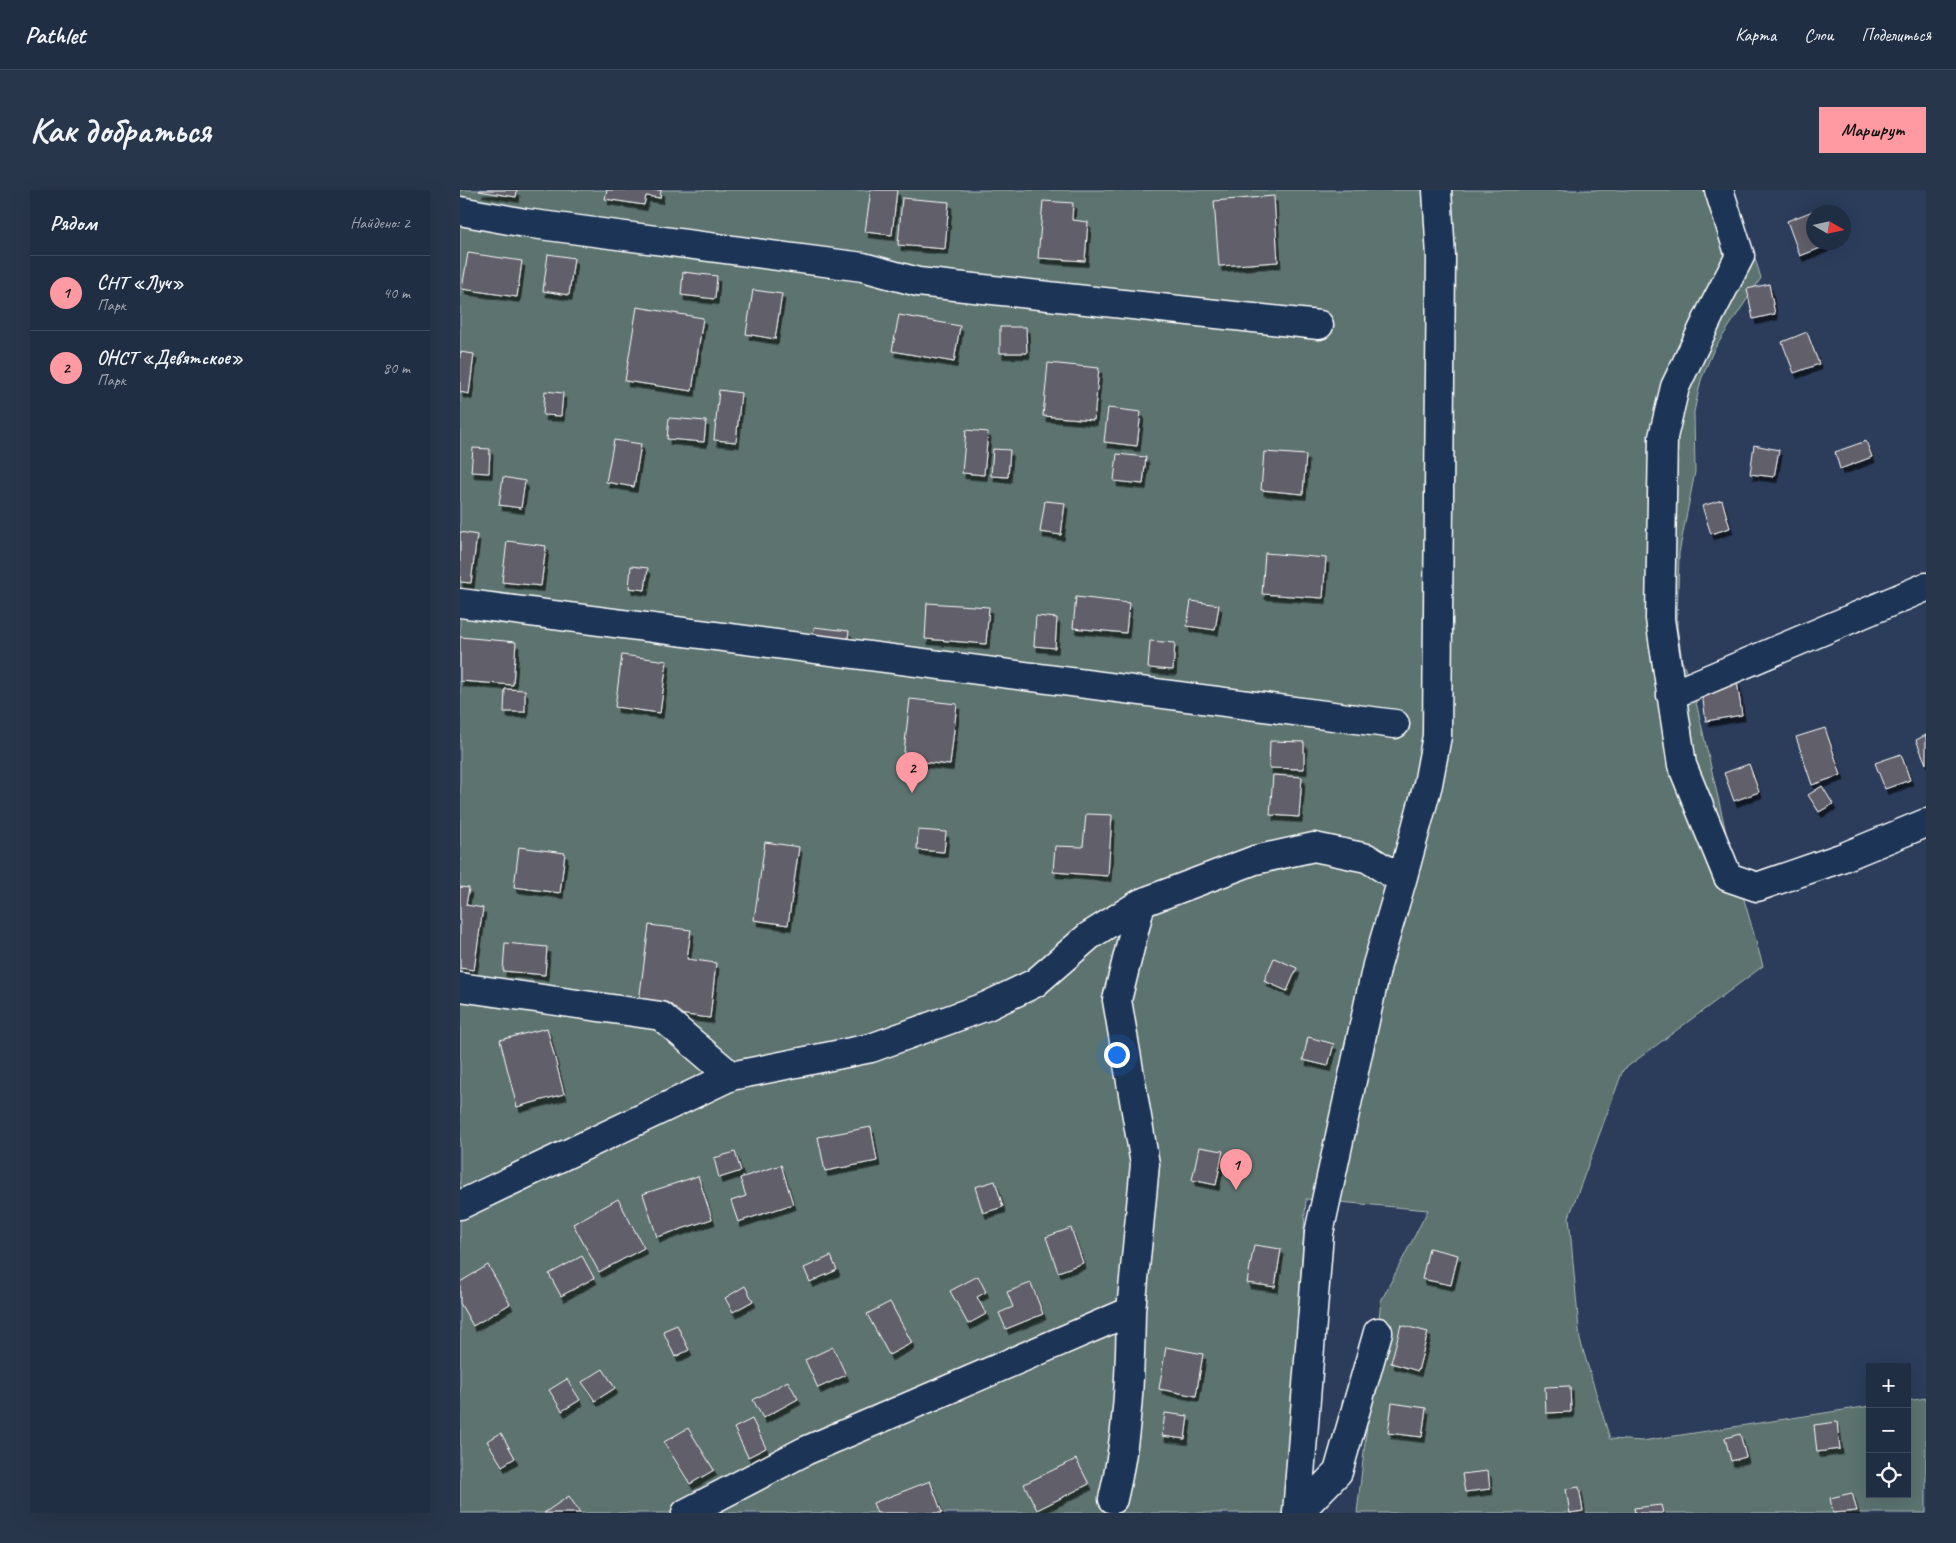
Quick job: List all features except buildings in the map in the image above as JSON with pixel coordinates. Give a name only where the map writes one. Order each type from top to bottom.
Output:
[{"type":"street","points":[[1298,1513],[1319,1233],[1377,965],[1402,880],[1434,758],[1438,716],[1441,257],[1437,190]]},
{"type":"street","points":[[1719,190],[1740,256],[1675,387],[1663,437],[1660,619],[1682,765],[1728,877],[1757,887],[1841,858],[1926,822]]},
{"type":"street","points":[[460,211],[534,224],[863,268],[918,282],[1319,325]]},
{"type":"street","points":[[1671,696],[1926,587]]},
{"type":"street","points":[[460,603],[1394,724]]},
{"type":"street","points":[[460,1205],[731,1076],[871,1048],[987,1006],[1035,983],[1089,936],[1141,903],[1255,860],[1314,847],[1367,858],[1402,880]]},
{"type":"street","points":[[1113,1499],[1120,1470],[1130,1386],[1131,1311],[1145,1164],[1117,1000],[1141,903]]},
{"type":"street","points":[[460,987],[661,1016],[731,1076]]},
{"type":"street","points":[[686,1513],[805,1451],[1131,1311]]},
{"type":"street","points":[[1298,1513],[1338,1472],[1378,1332]]},
{"type":"green space","points":[[460,190],[1734,190],[1761,278],[1713,351],[1701,380],[1694,412],[1695,472],[1679,553],[1677,626],[1682,661],[1693,689],[1731,854],[1763,966],[1623,1070],[1569,1217],[1580,1340],[1610,1439],[1642,1441],[1866,1407],[1866,1498],[1911,1498],[1911,1400],[1926,1398],[1926,1513],[1357,1513],[1381,1301],[1428,1210],[1306,1199],[1285,1513],[460,1513]]},
{"type":"place","name":"ОНСТ «Девятское»","points":[[912,793]]},
{"type":"place","name":"СНТ «Луч»","points":[[1236,1190]]}]
